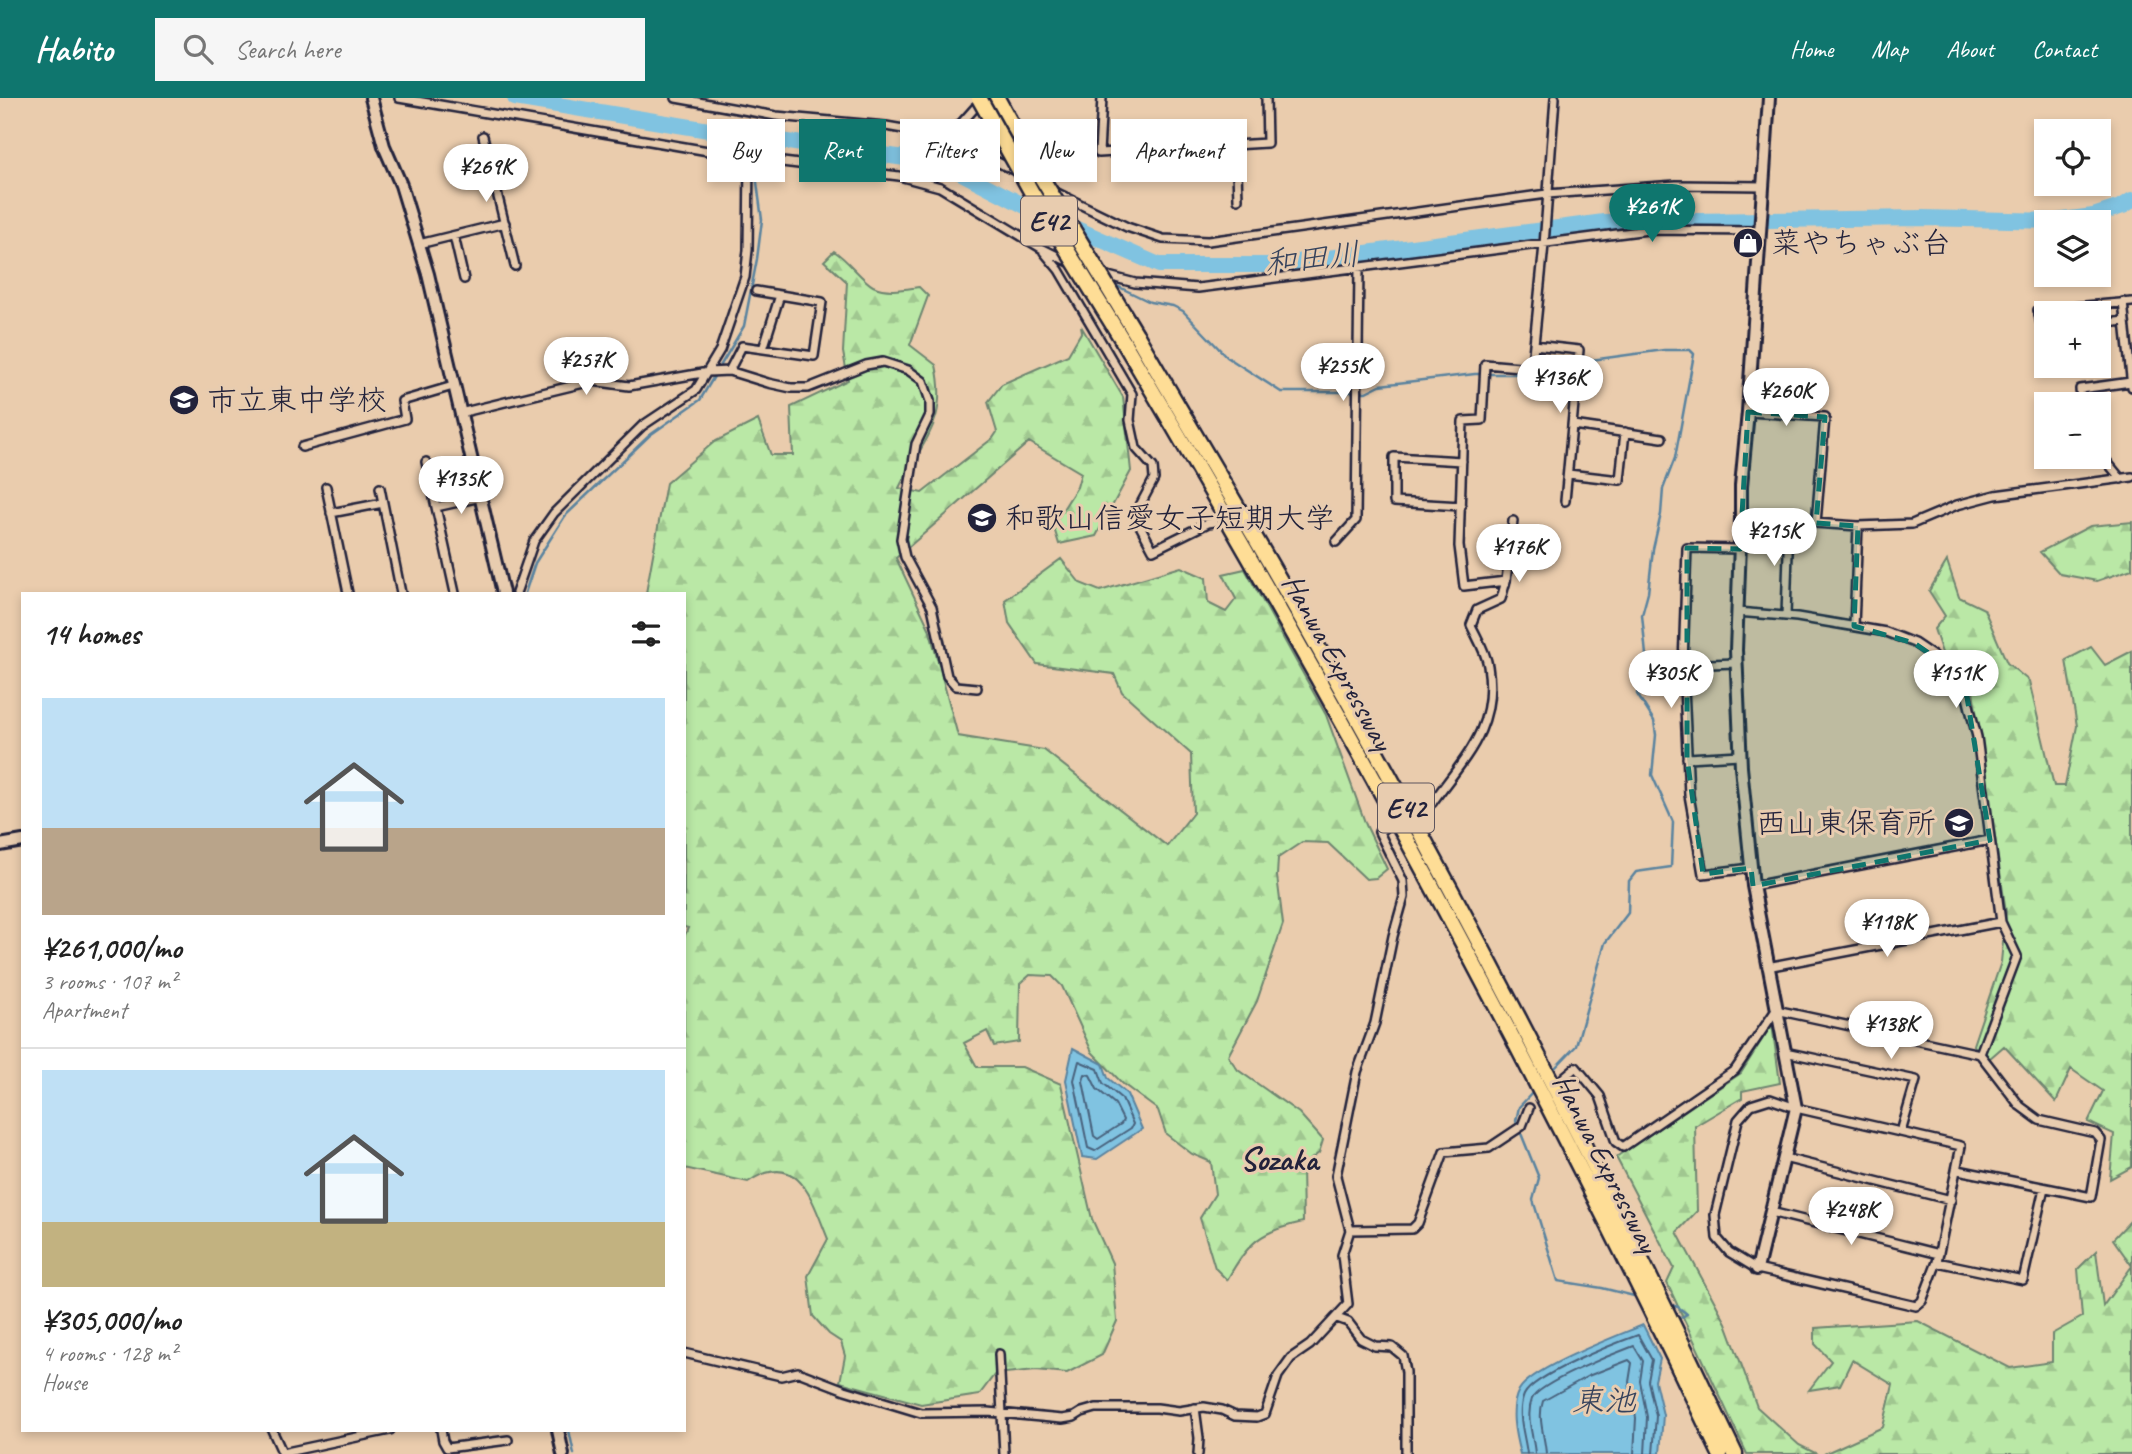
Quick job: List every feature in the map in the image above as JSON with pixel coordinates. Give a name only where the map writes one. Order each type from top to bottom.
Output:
[{"type":"highway","name":"Hanwa Expressway","points":[[982,98],[1032,193],[1129,338],[1324,658],[1556,1091],[1651,1296],[1735,1454]]},
{"type":"highway","name":"Hanwa Expressway","points":[[997,98],[1129,338]]},
{"type":"highway","name":"Hanwa Expressway","points":[[1686,1366],[1720,1454]]},
{"type":"street","points":[[371,98],[384,146],[401,185],[428,274],[503,592]]},
{"type":"street","points":[[399,98],[707,151]]},
{"type":"street","points":[[676,98],[776,116],[900,128]]},
{"type":"street","points":[[965,119],[982,98]]},
{"type":"street","points":[[1102,98],[1099,153],[1111,152]]},
{"type":"street","points":[[1247,144],[1267,143],[1266,98]]},
{"type":"street","points":[[1530,384],[1555,98]]},
{"type":"street","points":[[1757,1269],[1796,1108],[1753,886],[1740,755],[1736,663],[1741,486],[1769,98]]},
{"type":"street","points":[[483,136],[516,266]]},
{"type":"street","points":[[785,162],[899,176],[940,187],[1041,248],[1085,270],[1135,283],[1198,288],[1648,230],[1760,228]]},
{"type":"street","points":[[1000,163],[1127,227],[1163,239],[1208,241],[1547,196],[1676,185],[1764,186]]},
{"type":"street","points":[[516,592],[534,541],[554,513],[642,426],[696,390],[708,372],[720,350],[745,277],[749,182]]},
{"type":"street","points":[[1237,182],[1238,199]]},
{"type":"street","points":[[419,244],[505,223]]},
{"type":"street","points":[[454,236],[464,278]]},
{"type":"street","points":[[1041,248],[1059,270],[1132,394],[1130,420],[1136,448],[1153,467],[1154,479],[1136,513],[1153,550],[1215,522]]},
{"type":"street","points":[[1336,542],[1356,520],[1359,268]]},
{"type":"street","points":[[729,371],[742,346],[814,356],[822,302],[757,291]]},
{"type":"street","points":[[763,349],[780,295]]},
{"type":"street","points":[[2080,392],[2080,388],[2132,384],[2123,302]]},
{"type":"street","points":[[2111,303],[2132,302]]},
{"type":"street","points":[[2111,323],[2125,321]]},
{"type":"street","points":[[1534,345],[1579,350],[1565,501]]},
{"type":"street","points":[[460,413],[592,382],[629,386],[708,372],[729,371],[768,383],[808,387],[866,365],[883,362],[908,370],[923,382],[930,401],[930,415],[916,444],[901,539],[905,557],[932,607],[947,676],[956,686],[977,688]]},
{"type":"street","points":[[1506,581],[1464,586],[1459,547],[1464,421],[1482,420],[1485,364],[1531,369]]},
{"type":"street","points":[[302,447],[405,419],[402,401],[453,386]]},
{"type":"street","points":[[1748,412],[1825,417],[1816,523]]},
{"type":"street","points":[[1573,425],[1662,438]]},
{"type":"street","points":[[1568,474],[1620,480],[1625,432]]},
{"type":"street","points":[[1461,506],[1394,502],[1394,457],[1462,461]]},
{"type":"street","points":[[426,462],[455,592]]},
{"type":"street","points":[[2111,467],[2121,479]]},
{"type":"street","points":[[1741,518],[1858,526],[1912,524],[1957,505],[1995,495],[2132,477]]},
{"type":"street","points":[[326,487],[348,592]]},
{"type":"street","points":[[380,488],[401,592]]},
{"type":"street","points":[[436,507],[481,497]]},
{"type":"street","points":[[331,513],[383,503]]},
{"type":"street","points":[[686,1353],[781,1376],[798,1372],[845,1390],[921,1413],[1002,1414],[1062,1419],[1097,1408],[1157,1408],[1179,1411],[1195,1408],[1222,1410],[1235,1416],[1257,1417],[1265,1414],[1278,1376],[1291,1358],[1310,1345],[1348,1304],[1342,1255],[1350,1230],[1336,1176],[1357,1072],[1375,1023],[1393,936],[1405,897],[1403,881],[1379,832],[1432,803],[1480,737],[1490,706],[1488,664],[1471,625],[1477,610],[1501,598],[1506,581],[1513,521]]},
{"type":"street","points":[[1786,616],[1789,521]]},
{"type":"street","points":[[1854,626],[1858,526]]},
{"type":"street","points":[[1740,549],[1687,548],[1683,665],[1689,795],[1703,874],[1751,868]]},
{"type":"street","points":[[1737,612],[1786,616],[1886,632],[1914,643],[1939,660],[1967,697],[1977,737],[2001,922],[2017,956],[1980,1054]]},
{"type":"street","points":[[1683,665],[1736,663]]},
{"type":"street","points":[[1687,758],[1740,755]]},
{"type":"street","points":[[1753,886],[1990,840]]},
{"type":"street","points":[[0,845],[21,841]]},
{"type":"street","points":[[1767,967],[2001,922]]},
{"type":"street","points":[[1776,1010],[1980,1054],[2020,1106],[2039,1120],[2095,1133],[2101,1140],[2091,1197],[1958,1170]]},
{"type":"street","points":[[1564,1077],[1576,1068],[1600,1096],[1616,1142],[1623,1147],[1735,1070],[1776,1010]]},
{"type":"street","points":[[1785,1052],[1916,1080],[1901,1132]]},
{"type":"street","points":[[1770,1099],[1796,1108],[1901,1132],[1961,1146],[1938,1258],[1922,1301],[1916,1306],[1757,1269],[1729,1252],[1717,1238],[1715,1215],[1738,1120],[1751,1105],[1770,1099]]},
{"type":"street","points":[[1350,1230],[1412,1229],[1418,1223],[1444,1152],[1489,1148],[1522,1126],[1529,1108]]},
{"type":"street","points":[[1784,1158],[1951,1200]]},
{"type":"street","points":[[1771,1212],[2023,1280],[2044,1188]]},
{"type":"street","points":[[1337,1318],[1348,1322],[1361,1339],[1375,1346],[1392,1347],[1403,1356],[1406,1372],[1406,1454]]},
{"type":"street","points":[[999,1354],[1004,1454]]},
{"type":"street","points":[[1195,1408],[1198,1454]]},
{"type":"street","points":[[273,1432],[283,1453],[381,1432]]},
{"type":"street","points":[[441,1432],[447,1448],[508,1440]]},
{"type":"street","points":[[558,1432],[563,1454]]},
{"type":"highlighted area","points":[[1748,412],[1825,417],[1816,523],[1858,526],[1854,626],[1914,643],[1939,660],[1967,697],[1990,840],[1753,886],[1751,868],[1703,874],[1687,758],[1687,548],[1740,549]]},
{"type":"green space","points":[[834,251],[873,286],[890,290],[919,287],[928,296],[910,345],[936,365],[939,402],[931,431],[899,488],[922,493],[993,438],[997,432],[988,402],[1002,384],[1068,355],[1082,331],[1081,326],[1123,397],[1131,471],[1096,536],[1059,544],[1053,525],[1077,487],[1081,473],[1029,442],[896,558],[929,628],[958,736],[1044,750],[1167,846],[1193,813],[1191,754],[1122,692],[1114,674],[1037,664],[1009,623],[1005,600],[1061,559],[1080,583],[1100,591],[1181,567],[1206,578],[1208,603],[1226,612],[1236,599],[1223,574],[1245,569],[1326,715],[1366,825],[1387,869],[1376,878],[1366,879],[1328,843],[1302,842],[1278,858],[1277,876],[1283,924],[1257,1001],[1228,1056],[1238,1070],[1299,1113],[1323,1140],[1319,1153],[1302,1166],[1303,1222],[1276,1230],[1257,1240],[1242,1256],[1227,1280],[1215,1268],[1200,1218],[1215,1194],[1211,1162],[1192,1154],[1166,1134],[1158,1110],[1123,1084],[1092,1052],[1062,986],[1052,976],[1030,975],[1020,984],[1019,1042],[994,1046],[987,1031],[964,1043],[977,1067],[1022,1067],[1061,1084],[1092,1219],[1112,1263],[1117,1321],[1102,1355],[1067,1373],[1036,1370],[995,1374],[979,1395],[921,1404],[840,1382],[845,1356],[841,1342],[829,1334],[813,1316],[808,1276],[828,1239],[816,1209],[801,1183],[792,1175],[780,1171],[765,1173],[748,1182],[686,1168],[686,592],[646,592],[666,483],[714,442],[758,420],[771,455],[793,455],[791,407],[848,380],[843,352],[847,282],[824,261]]},
{"type":"green space","points":[[2132,522],[2132,569],[2097,581],[2060,574],[2040,552],[2090,526]]},
{"type":"green space","points":[[1947,561],[1959,597],[1984,609],[2007,663],[2029,681],[2054,786],[2065,786],[2077,726],[2066,660],[2091,647],[2105,665],[2132,651],[2132,1167],[2110,1179],[2114,1134],[2088,1122],[2103,1091],[2071,1069],[2056,1102],[2004,1046],[1989,1059],[1973,1045],[2001,962],[2006,912],[1972,684],[1942,653],[1934,629],[1945,616],[1929,591]]},
{"type":"green space","points":[[1772,1024],[1780,1083],[1742,1091],[1742,1098],[1695,1126],[1697,1211],[1677,1232],[1726,1323],[1757,1407],[1799,1445],[1817,1454],[1747,1454],[1667,1283],[1674,1268],[1616,1157],[1741,1073]]},
{"type":"green space","points":[[2132,1219],[2132,1266],[2113,1239]]},
{"type":"green space","points":[[2096,1251],[2103,1306],[2132,1266],[2132,1454],[1824,1454],[1883,1427],[1893,1385],[1852,1360],[1840,1385],[1809,1390],[1831,1361],[1815,1344],[1815,1328],[1918,1321],[2010,1368],[2052,1362],[2052,1334],[2082,1317],[2078,1269]]},
{"type":"water","points":[[1073,1048],[1103,1064],[1108,1078],[1127,1094],[1142,1129],[1097,1159],[1082,1157],[1066,1080]]},
{"type":"water","name":"東池","points":[[1643,1325],[1660,1359],[1655,1381],[1663,1415],[1660,1454],[1520,1454],[1514,1405],[1519,1390],[1527,1381],[1576,1353]]},
{"type":"waterway","name":"和田川","points":[[515,98],[751,137],[942,163],[1029,208],[1159,265],[1274,265],[1604,222],[1922,218],[2056,221],[2093,216],[2123,206],[2132,200]]},
{"type":"waterway","points":[[525,592],[535,563],[565,516],[650,435],[700,400],[744,326],[762,220],[757,182]]},
{"type":"waterway","points":[[1113,284],[1150,302],[1173,306],[1183,311],[1227,357],[1281,392],[1366,392],[1380,385],[1475,374],[1522,374],[1527,369]]},
{"type":"waterway","points":[[1534,361],[1537,357],[1591,360],[1664,350],[1690,350],[1694,354],[1675,458],[1663,489],[1648,593],[1642,615],[1646,655],[1638,680],[1637,694],[1654,721],[1656,735],[1652,775],[1673,822],[1671,867],[1636,872],[1629,881],[1628,913],[1605,943],[1576,1046],[1553,1070]]},
{"type":"waterway","points":[[1534,1091],[1519,1107],[1516,1121],[1539,1178],[1533,1200],[1558,1281],[1638,1297]]},
{"type":"waterway","points":[[1668,1304],[1687,1314],[1675,1321]]},
{"type":"waterway","points":[[569,1432],[574,1454]]},
{"type":"tunnel","points":[[1215,522],[1261,513]]},
{"type":"place","name":"菜やちゃぶ台","points":[[1748,243]]},
{"type":"place","name":"市立東中学校","points":[[184,400]]},
{"type":"place","name":"和歌山信愛女子短期大学","points":[[982,518]]},
{"type":"place","name":"西山東保育所","points":[[1959,823]]},
{"type":"district","name":"Sozaka","points":[[1279,1158]]}]
